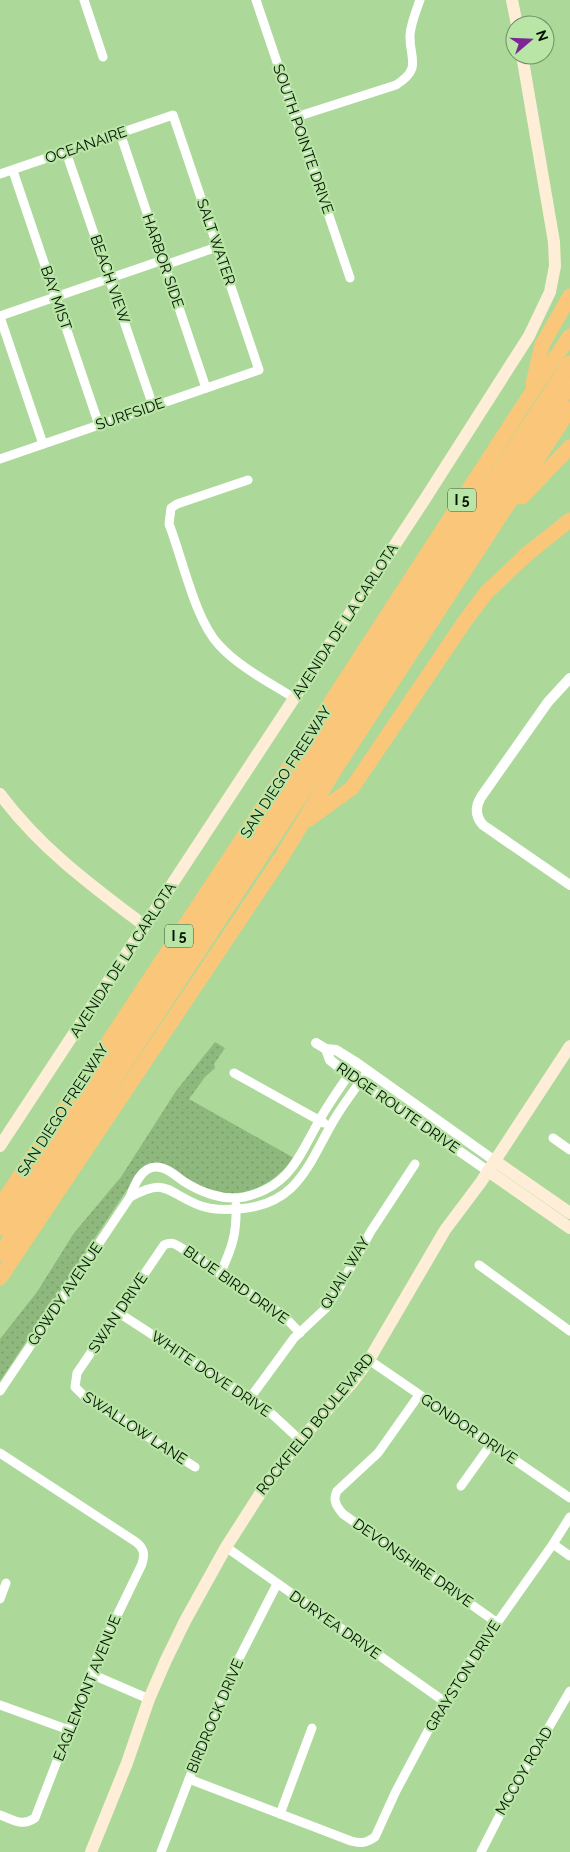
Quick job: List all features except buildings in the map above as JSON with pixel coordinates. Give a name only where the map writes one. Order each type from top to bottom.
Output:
[{"type":"highway","points":[[530,395],[542,345],[570,296]]},
{"type":"highway","name":"SAN DIEGO FREEWAY","points":[[0,1206],[250,828],[570,336]]},
{"type":"highway","points":[[0,1228],[570,363]]},
{"type":"highway","points":[[0,1254],[570,385]]},
{"type":"highway","points":[[0,1278],[304,822],[334,771],[497,524],[570,409]]},
{"type":"highway","points":[[497,524],[570,447]]},
{"type":"highway","points":[[304,822],[352,788],[486,593],[527,554],[570,520]]},
{"type":"main road","points":[[512,0],[514,15]]},
{"type":"main road","name":"AVENIDA DE LA CARLOTA","points":[[0,1146],[530,336],[546,303],[555,266],[554,242],[524,65]]},
{"type":"main road","points":[[0,794],[61,862],[145,926]]},
{"type":"main road","name":"ROCKFIELD BOULEVARD","points":[[92,1852],[149,1699],[185,1621],[226,1547],[265,1486],[300,1440],[352,1383],[369,1360],[445,1230],[492,1166],[570,1046]]},
{"type":"main road","name":"RIDGE ROUTE DRIVE","points":[[492,1166],[570,1213]]},
{"type":"main road","name":"RIDGE ROUTE DRIVE","points":[[492,1166],[570,1228]]},
{"type":"street","points":[[84,0],[103,57]]},
{"type":"street","name":"SOUTH POINTE DRIVE","points":[[256,0],[350,278]]},
{"type":"street","points":[[296,117],[396,85],[406,78],[413,63],[410,36],[412,22],[420,0]]},
{"type":"street","name":"OCEANAIRE","points":[[0,174],[173,115]]},
{"type":"street","name":"SALT WATER","points":[[173,115],[259,370]]},
{"type":"street","name":"HARBOR SIDE","points":[[120,134],[206,388]]},
{"type":"street","name":"BEACH VIEW","points":[[66,152],[153,406]]},
{"type":"street","name":"BAY MIST","points":[[13,170],[99,425]]},
{"type":"street","points":[[43,444],[0,317],[163,260],[168,264],[217,247]]},
{"type":"street","name":"SURFSIDE","points":[[0,459],[259,370]]},
{"type":"street","points":[[248,480],[177,504],[171,508],[169,524],[204,622],[214,639],[233,658],[294,698]]},
{"type":"street","points":[[570,678],[548,702],[477,805],[477,816],[483,825],[570,885]]},
{"type":"street","points":[[316,1043],[326,1049]]},
{"type":"street","name":"RIDGE ROUTE DRIVE","points":[[326,1049],[336,1050],[357,1063],[492,1166],[349,1075],[330,1060],[326,1049]]},
{"type":"street","name":"GOWDY AVENUE","points":[[0,1391],[130,1197],[138,1179],[148,1170],[155,1167],[166,1169],[206,1193],[227,1197],[244,1197],[262,1191],[278,1182],[296,1164],[319,1120],[357,1063]]},
{"type":"street","points":[[130,1197],[145,1189],[158,1187],[168,1188],[198,1205],[214,1209],[250,1208],[263,1205],[293,1187],[314,1160],[330,1127],[368,1071]]},
{"type":"street","points":[[234,1073],[330,1127]]},
{"type":"street","points":[[554,1138],[570,1150]]},
{"type":"street","name":"QUAIL WAY","points":[[250,1398],[289,1345],[326,1308],[337,1292],[370,1230],[415,1164]]},
{"type":"street","points":[[220,1274],[234,1243],[236,1226],[235,1197]]},
{"type":"street","name":"BLUE BIRD DRIVE","points":[[169,1243],[175,1243],[283,1315],[300,1333]]},
{"type":"street","name":"SWAN DRIVE","points":[[75,1387],[77,1373],[160,1250],[169,1243]]},
{"type":"street","points":[[479,1266],[570,1331]]},
{"type":"street","name":"WHITE DOVE DRIVE","points":[[119,1313],[273,1414],[300,1440]]},
{"type":"street","name":"GONDOR DRIVE","points":[[369,1360],[570,1498]]},
{"type":"street","name":"SWALLOW LANE","points":[[75,1387],[84,1396],[195,1467]]},
{"type":"street","name":"DEVONSHIRE DRIVE","points":[[419,1395],[378,1452],[337,1491],[334,1500],[336,1506],[343,1514],[496,1622]]},
{"type":"street","points":[[461,1486],[491,1444]]},
{"type":"street","name":"EAGLEMONT AVENUE","points":[[0,1453],[136,1542],[144,1551],[142,1564],[106,1636],[35,1818],[28,1822],[19,1822],[0,1815]]},
{"type":"street","name":"GRAYSTON DRIVE","points":[[280,1814],[360,1844],[368,1842],[375,1837],[396,1791],[444,1702],[474,1653],[570,1518]]},
{"type":"street","points":[[553,1544],[570,1556]]},
{"type":"street","name":"DURYEA DRIVE","points":[[226,1547],[444,1702]]},
{"type":"street","points":[[0,1599],[6,1583]]},
{"type":"street","name":"BIRDROCK DRIVE","points":[[161,1852],[232,1672],[277,1584]]},
{"type":"street","points":[[91,1674],[149,1699]]},
{"type":"street","name":"MCCOY ROAD","points":[[481,1852],[515,1785],[570,1691]]},
{"type":"street","points":[[0,1705],[69,1730]]},
{"type":"street","points":[[189,1779],[280,1814],[312,1728]]},
{"type":"green space","points":[[215,1042],[225,1048],[214,1064],[215,1068],[205,1077],[189,1099],[294,1158],[265,1184],[242,1193],[216,1192],[202,1187],[165,1166],[142,1169],[0,1381],[0,1339],[37,1292],[74,1233],[121,1177],[176,1091]]}]
